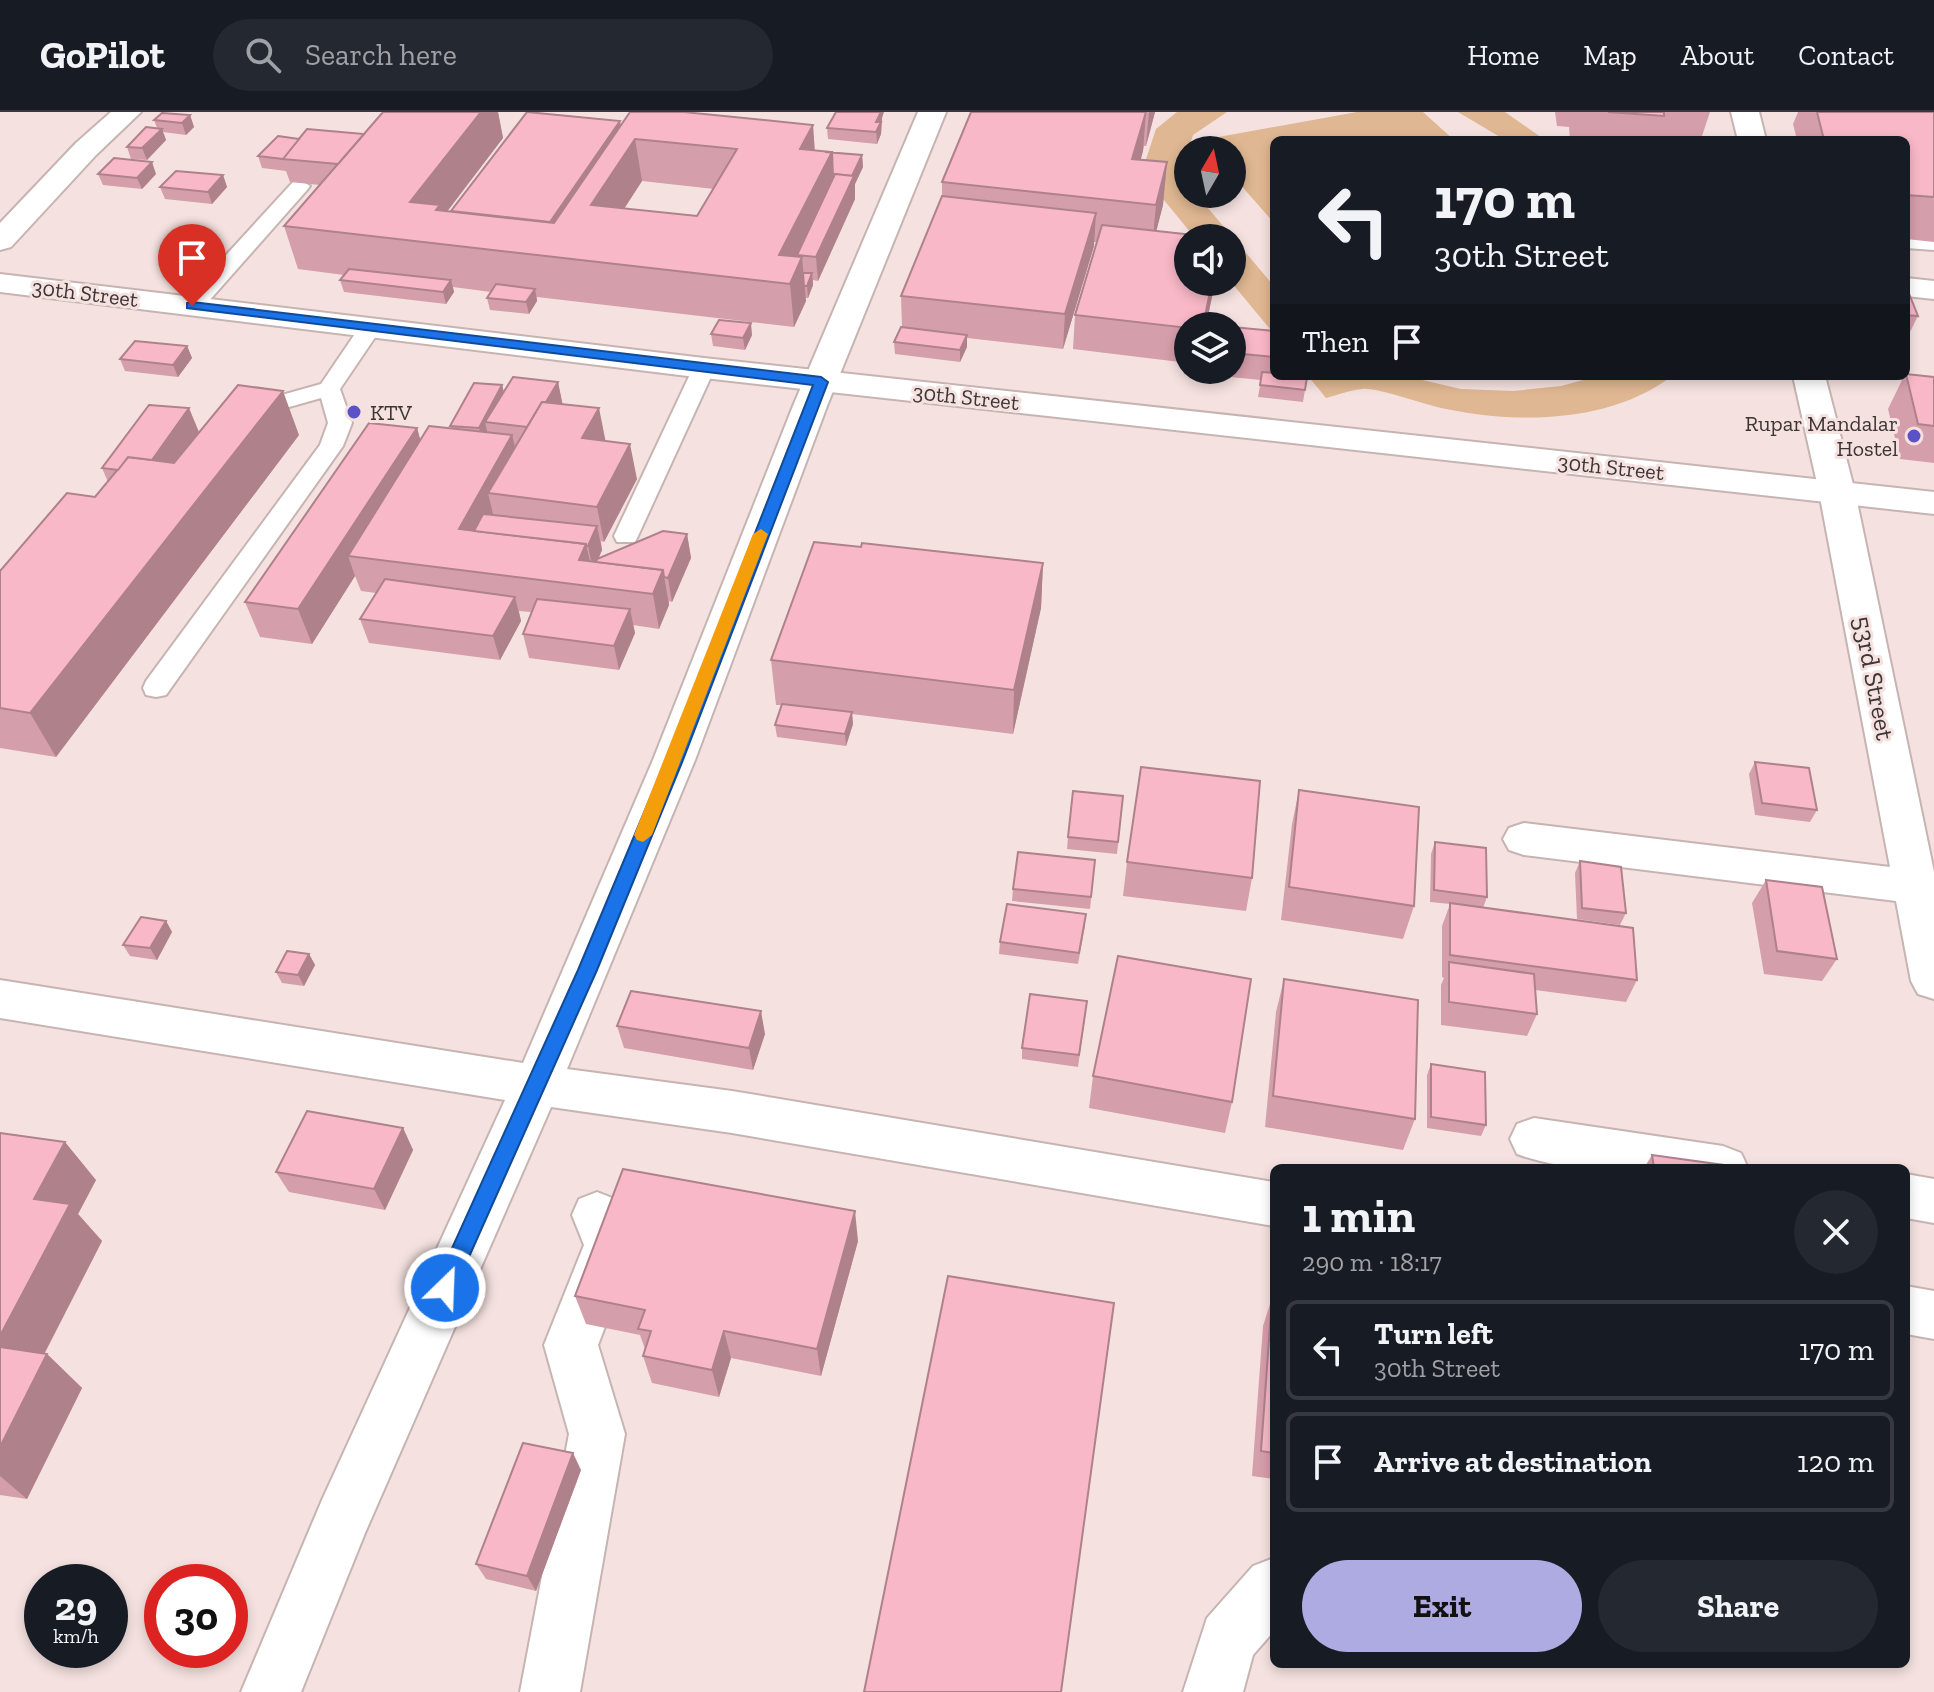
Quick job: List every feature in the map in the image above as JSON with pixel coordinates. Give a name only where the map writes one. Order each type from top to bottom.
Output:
[{"type":"street","points":[[0,241],[86,149],[127,112]]},
{"type":"street","points":[[271,1692],[342,1520],[588,970],[674,760],[821,382],[932,112]]},
{"type":"street","points":[[1745,112],[1751,136]]},
{"type":"street","name":"30th Street","points":[[0,283],[821,382],[1934,503]]},
{"type":"street","points":[[1910,287],[1934,290]]},
{"type":"street","name":"53rd Street","points":[[1810,380],[1837,492],[1934,981]]},
{"type":"street","points":[[1524,839],[1916,887]]},
{"type":"street","points":[[0,999],[535,1085],[732,1112],[1270,1203]]},
{"type":"street","points":[[1534,1139],[1697,1164]]},
{"type":"street","points":[[1910,1197],[1934,1201]]},
{"type":"street","points":[[550,1692],[597,1434],[571,1345],[610,1245],[597,1215]]},
{"type":"street","points":[[1910,1311],[1934,1315]]},
{"type":"street","points":[[1213,1692],[1228,1639],[1270,1592]]},
{"type":"lane","points":[[192,306],[300,186]]},
{"type":"lane","points":[[1910,242],[1934,244]]},
{"type":"lane","points":[[227,428],[252,408],[329,389],[371,327]]},
{"type":"lane","points":[[626,536],[704,368]]},
{"type":"lane","points":[[156,688],[331,446],[340,423],[329,389]]},
{"type":"shaded area","points":[[1177,112],[1227,112],[1193,136],[1174,136],[1174,208],[1208,208],[1221,224],[1184,224],[1155,189],[1146,159],[1156,129]]},
{"type":"shaded area","points":[[1357,112],[1423,112],[1450,136],[1270,136],[1270,218],[1246,191],[1246,136],[1224,136]]},
{"type":"shaded area","points":[[1458,112],[1505,112],[1539,136],[1498,136]]},
{"type":"shaded area","points":[[1246,253],[1270,281],[1270,329],[1243,296],[1246,296]]},
{"type":"shaded area","points":[[1311,380],[1422,380],[1461,389],[1513,391],[1561,386],[1583,380],[1666,380],[1621,403],[1563,416],[1533,418],[1474,414],[1369,389],[1326,398]]},
{"type":"building","points":[[383,112],[481,112],[410,202],[440,205],[436,210],[554,223],[630,112],[684,112],[813,125],[800,149],[832,152],[779,255],[802,257],[790,284],[284,226]],"holes":[[[635,139],[737,149],[697,216],[591,205]]]},
{"type":"building","points":[[527,112],[620,121],[550,222],[451,211]]},
{"type":"building","points":[[836,112],[881,112],[876,122],[881,122],[876,132],[827,128]]},
{"type":"building","points":[[971,112],[1146,112],[1132,159],[1167,162],[1156,205],[942,182]]},
{"type":"building","points":[[1608,112],[1664,112],[1664,116]]},
{"type":"building","points":[[1817,112],[1934,112],[1934,197],[1910,195],[1910,136],[1823,136]]},
{"type":"building","points":[[162,113],[190,115],[182,123],[154,120]]},
{"type":"building","points":[[146,127],[162,129],[142,148],[127,147]]},
{"type":"building","points":[[307,129],[364,134],[338,164],[282,159]]},
{"type":"building","points":[[278,136],[299,139],[283,159],[258,156]]},
{"type":"building","points":[[832,153],[862,155],[852,176],[833,176]]},
{"type":"building","points":[[114,158],[152,162],[137,178],[98,174]]},
{"type":"building","points":[[176,171],[223,175],[208,192],[160,187]]},
{"type":"building","points":[[835,174],[854,176],[816,257],[797,255]]},
{"type":"building","points":[[942,196],[1096,213],[1065,314],[901,296]]},
{"type":"building","points":[[1102,225],[1174,233],[1174,296],[1209,296],[1206,312],[1174,312],[1174,326],[1075,315]]},
{"type":"building","points":[[349,269],[451,280],[443,292],[340,280]]},
{"type":"building","points":[[803,273],[812,273],[807,286],[804,286]]},
{"type":"building","points":[[496,284],[535,289],[526,302],[487,298]]},
{"type":"building","points":[[1910,296],[1918,316],[1910,315]]},
{"type":"building","points":[[719,320],[751,323],[743,338],[711,334]]},
{"type":"building","points":[[901,327],[967,335],[960,350],[894,342]]},
{"type":"building","points":[[1246,328],[1270,331],[1270,357],[1246,354]]},
{"type":"building","points":[[135,341],[187,346],[173,365],[120,359]]},
{"type":"building","points":[[1262,372],[1270,373],[1270,380],[1307,380],[1305,390],[1260,385]]},
{"type":"building","points":[[1910,374],[1934,377],[1934,426],[1918,424],[1907,380]]},
{"type":"building","points":[[513,377],[558,382],[527,427],[485,422]]},
{"type":"building","points":[[474,383],[502,385],[479,428],[450,426]]},
{"type":"building","points":[[238,385],[283,391],[30,713],[0,708],[0,571],[67,493],[95,497],[128,457],[174,463]]},
{"type":"building","points":[[542,402],[599,408],[582,438],[630,444],[597,507],[488,493]]},
{"type":"building","points":[[149,405],[189,408],[152,460],[128,457],[118,470],[102,468]]},
{"type":"building","points":[[369,423],[417,428],[298,609],[245,602]]},
{"type":"building","points":[[429,426],[512,435],[459,529],[586,544],[579,560],[663,570],[653,594],[348,556]]},
{"type":"building","points":[[483,514],[597,526],[586,546],[474,531]]},
{"type":"building","points":[[663,531],[687,534],[668,578],[664,577],[663,570],[596,562],[597,559]]},
{"type":"building","points":[[814,542],[861,547],[862,543],[1043,563],[1014,690],[771,660]]},
{"type":"building","points":[[385,579],[515,597],[493,636],[360,619]]},
{"type":"building","points":[[537,599],[630,609],[614,646],[523,634]]},
{"type":"building","points":[[782,704],[852,712],[845,734],[775,725]]},
{"type":"building","points":[[1755,762],[1809,768],[1817,810],[1762,803]]},
{"type":"building","points":[[1141,767],[1260,781],[1252,878],[1127,862]]},
{"type":"building","points":[[1299,790],[1419,807],[1414,906],[1289,887]]},
{"type":"building","points":[[1073,791],[1123,796],[1118,842],[1068,837]]},
{"type":"building","points":[[1435,842],[1486,848],[1487,897],[1434,890]]},
{"type":"building","points":[[1018,852],[1095,860],[1091,897],[1013,889]]},
{"type":"building","points":[[1580,861],[1621,867],[1626,913],[1582,908]]},
{"type":"building","points":[[1766,880],[1822,887],[1837,959],[1777,951]]},
{"type":"building","points":[[1450,903],[1633,928],[1637,980],[1450,955]]},
{"type":"building","points":[[1007,904],[1086,914],[1079,953],[1000,942]]},
{"type":"building","points":[[141,917],[166,921],[150,948],[123,945]]},
{"type":"building","points":[[287,951],[309,954],[298,975],[276,972]]},
{"type":"building","points":[[1118,956],[1251,979],[1232,1102],[1093,1076]]},
{"type":"building","points":[[1449,962],[1534,974],[1537,1014],[1449,1002]]},
{"type":"building","points":[[1284,979],[1418,1000],[1415,1119],[1273,1096]]},
{"type":"building","points":[[631,991],[761,1011],[749,1048],[617,1026]]},
{"type":"building","points":[[1030,994],[1087,1001],[1079,1055],[1022,1048]]},
{"type":"building","points":[[1431,1064],[1485,1072],[1486,1125],[1431,1117]]},
{"type":"building","points":[[307,1111],[403,1128],[374,1189],[276,1172]]},
{"type":"building","points":[[0,1133],[65,1142],[34,1199],[70,1204],[0,1336]]},
{"type":"building","points":[[1652,1155],[1717,1164],[1653,1164]]},
{"type":"building","points":[[623,1169],[855,1211],[817,1349],[724,1331],[712,1370],[643,1356],[651,1331],[638,1329],[645,1310],[575,1296]]},
{"type":"building","points":[[948,1276],[1114,1303],[1061,1692],[864,1692]]},
{"type":"building","points":[[1270,1326],[1270,1452],[1261,1451]]},
{"type":"building","points":[[0,1347],[47,1354],[0,1447]]},
{"type":"building","points":[[523,1443],[573,1453],[527,1576],[476,1564]]},
{"type":"slow traffic","points":[[643,835],[761,534]]},
{"type":"place","name":"KTV","points":[[354,412]]},
{"type":"place","name":"Rupar Mandalar Hostel","points":[[1914,436]]},
{"type":"route","points":[[192,306],[821,382],[674,760],[588,970],[445,1288]]}]
